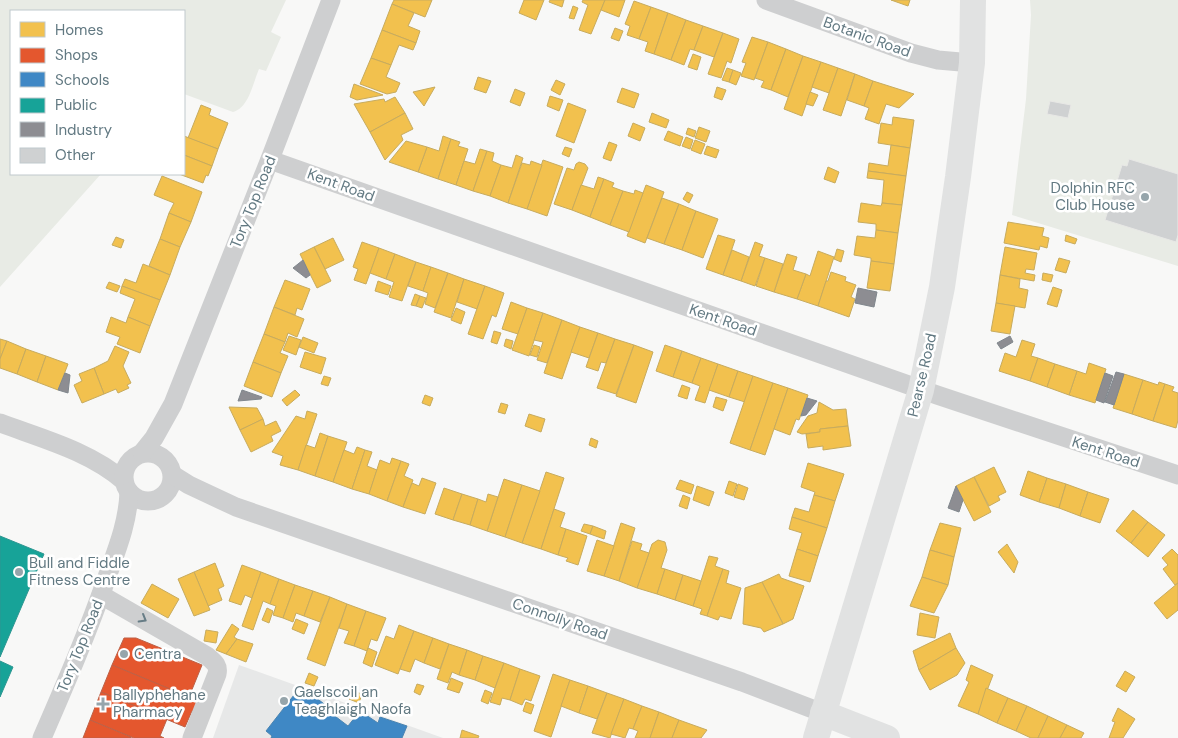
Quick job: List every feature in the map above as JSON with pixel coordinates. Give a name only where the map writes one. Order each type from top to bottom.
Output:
[{"type":"street","name":"Tory Top Road","points":[[171,470],[165,446],[166,428],[173,404],[331,0]]},
{"type":"street","name":"Botanic Road","points":[[766,0],[911,53],[938,60],[972,63]]},
{"type":"street","name":"Pearse Road","points":[[816,738],[921,390],[943,278],[958,177],[972,63],[973,0]]},
{"type":"street","name":"Kent Road","points":[[270,160],[921,390],[1178,475]]},
{"type":"street","name":"Tory Top Road","points":[[136,457],[154,438],[173,404]]},
{"type":"street","points":[[0,423],[99,462],[126,486],[134,498],[142,501],[160,499],[171,487],[171,470],[158,455],[150,453],[116,461],[79,453]]},
{"type":"street","points":[[126,486],[124,473],[136,457]]},
{"type":"street","name":"Connolly Road","points":[[171,470],[189,485],[232,506],[742,682],[887,738]]},
{"type":"street","name":"Tory Top Road","points":[[42,738],[101,595],[116,553],[128,508],[126,486]]},
{"type":"street","name":"Tory Top Road","points":[[116,553],[141,512],[160,499]]},
{"type":"street","name":"Connolly Road","points":[[160,499],[203,500],[232,506]]},
{"type":"street","points":[[101,595],[216,663],[217,674],[192,738]]},
{"type":"shaded area","points":[[0,0],[286,0],[271,32],[281,37],[266,71],[259,69],[247,100],[243,106],[233,112],[185,94],[185,10],[10,10],[10,175],[100,175],[0,287]]},
{"type":"shaded area","points":[[1030,0],[1178,0],[1178,266],[1012,215],[1026,99],[1031,15]]},
{"type":"shaded area","name":"Gaelscoil an Teaghlaigh Naofa","points":[[239,665],[443,738],[213,738]]},
{"type":"building: Homes","points":[[394,0],[432,0],[425,17],[392,4]]},
{"type":"building: Homes","points":[[524,0],[544,0],[536,20],[519,13]]},
{"type":"building: Homes","points":[[550,0],[564,0],[562,7],[549,2]]},
{"type":"building: Homes","points":[[583,0],[605,0],[591,34],[579,30],[588,5],[582,2]]},
{"type":"building: Homes","points":[[605,0],[625,0],[619,17],[601,10]]},
{"type":"building: Homes","points":[[891,0],[910,0],[908,6]]},
{"type":"building: Homes","points":[[634,1],[651,7],[639,39],[627,35],[630,26],[625,24]]},
{"type":"building: Homes","points":[[392,4],[414,13],[408,26],[420,31],[416,43],[382,30]]},
{"type":"building: Homes","points":[[573,6],[578,8],[574,19],[569,18]]},
{"type":"building: Homes","points":[[651,7],[668,13],[654,54],[645,51],[648,42],[639,39]]},
{"type":"building: Homes","points":[[668,13],[686,20],[671,60],[654,54]]},
{"type":"building: Homes","points":[[686,20],[703,26],[694,50],[690,49],[684,65],[671,60]]},
{"type":"building: Homes","points":[[703,26],[723,33],[714,57],[694,50]]},
{"type":"building: Homes","points":[[615,28],[623,31],[619,41],[611,38]]},
{"type":"building: Homes","points":[[382,30],[416,43],[413,50],[399,45],[391,65],[371,58]]},
{"type":"building: Homes","points":[[723,33],[739,39],[731,63],[727,61],[721,78],[708,74]]},
{"type":"building: Homes","points":[[752,37],[768,42],[754,80],[741,76],[746,63],[742,62]]},
{"type":"building: Homes","points":[[768,42],[786,49],[771,90],[761,87],[764,81],[755,78]]},
{"type":"building: Homes","points":[[786,49],[803,56],[788,97],[771,90]]},
{"type":"building: Homes","points":[[693,54],[701,57],[697,70],[688,67]]},
{"type":"building: Homes","points":[[803,56],[821,62],[802,116],[784,109]]},
{"type":"building: Homes","points":[[371,58],[391,65],[386,77],[400,83],[396,92],[387,94],[360,84]]},
{"type":"building: Homes","points":[[821,62],[838,68],[829,93],[812,87]]},
{"type":"building: Homes","points":[[727,68],[733,70],[729,82],[722,80]]},
{"type":"building: Homes","points":[[838,68],[855,74],[841,116],[823,110]]},
{"type":"building: Homes","points":[[733,70],[741,73],[736,85],[729,82]]},
{"type":"building: Homes","points":[[855,74],[873,81],[864,106],[847,100]]},
{"type":"building: Homes","points":[[478,77],[491,81],[486,93],[474,89]]},
{"type":"building: Homes","points":[[556,80],[565,84],[560,95],[551,90]]},
{"type":"building: Homes","points":[[873,81],[914,94],[899,108],[886,104],[879,124],[865,119],[869,108],[864,106]]},
{"type":"building: Homes","points":[[354,84],[383,95],[357,100],[350,97]]},
{"type":"building: Homes","points":[[435,87],[424,106],[413,92]]},
{"type":"building: Homes","points":[[717,87],[726,90],[722,100],[714,97]]},
{"type":"building: Homes","points":[[622,88],[639,94],[634,108],[617,102]]},
{"type":"building: Homes","points":[[515,89],[525,93],[520,106],[510,102]]},
{"type":"building: Homes","points":[[810,92],[818,95],[813,106],[806,104]]},
{"type":"building: Homes","points":[[550,96],[563,100],[559,111],[547,106]]},
{"type":"building: Homes","points":[[395,97],[405,113],[370,132],[354,104],[384,99],[385,102]]},
{"type":"building: Homes","points":[[568,103],[586,110],[574,143],[556,136]]},
{"type":"building: Homes","points":[[201,105],[211,109],[209,115],[228,123],[218,149],[188,138]]},
{"type":"building: Homes","points":[[405,113],[413,129],[401,135],[403,140],[385,160],[370,132]]},
{"type":"building: Homes","points":[[652,113],[669,120],[666,128],[649,122]]},
{"type":"building: Homes","points":[[893,117],[914,120],[910,148],[878,143],[881,123],[892,125]]},
{"type":"building: Homes","points":[[633,123],[645,128],[640,141],[628,136]]},
{"type":"building: Homes","points":[[699,127],[710,131],[706,142],[695,138]]},
{"type":"building: Homes","points":[[688,128],[696,131],[694,137],[686,134]]},
{"type":"building: Homes","points":[[668,131],[683,137],[680,146],[664,140]]},
{"type":"building: Homes","points":[[185,136],[218,149],[212,166],[185,155]]},
{"type":"building: Homes","points":[[443,136],[451,139],[438,179],[418,172],[427,147],[439,151]]},
{"type":"building: Homes","points":[[686,137],[693,140],[690,149],[682,146]]},
{"type":"building: Homes","points":[[451,139],[460,142],[458,146],[468,149],[456,185],[438,179]]},
{"type":"building: Homes","points":[[695,140],[705,144],[701,154],[691,150]]},
{"type":"building: Homes","points":[[406,141],[427,147],[418,172],[389,162]]},
{"type":"building: Homes","points":[[609,142],[617,145],[611,161],[603,158]]},
{"type":"building: Homes","points":[[891,145],[910,148],[906,176],[868,171],[869,163],[888,166]]},
{"type":"building: Homes","points":[[707,146],[719,150],[716,158],[704,154]]},
{"type":"building: Homes","points":[[565,147],[572,149],[569,157],[562,154]]},
{"type":"building: Homes","points":[[480,149],[487,151],[473,191],[456,185],[464,161],[475,164]]},
{"type":"building: Homes","points":[[487,151],[494,153],[492,161],[501,165],[490,196],[473,191]]},
{"type":"building: Homes","points":[[185,155],[212,166],[203,183],[182,175],[185,175]]},
{"type":"building: Homes","points":[[516,155],[523,158],[508,203],[490,196],[501,165],[512,168]]},
{"type":"building: Homes","points":[[543,160],[563,167],[547,216],[527,209]]},
{"type":"building: Homes","points":[[531,161],[542,165],[527,209],[508,203],[522,163],[530,165]]},
{"type":"building: Homes","points":[[579,162],[585,164],[588,168],[572,210],[554,204],[567,168],[574,170]]},
{"type":"building: Homes","points":[[828,167],[839,172],[835,183],[824,179]]},
{"type":"building: Homes","points":[[868,171],[906,176],[902,205],[882,203],[884,180],[867,178]]},
{"type":"building: Homes","points":[[162,176],[202,192],[191,222],[169,213],[174,203],[154,195]]},
{"type":"building: Homes","points":[[598,177],[604,179],[590,217],[572,210],[581,185],[594,189]]},
{"type":"building: Homes","points":[[604,179],[614,183],[612,187],[623,191],[610,225],[590,217]]},
{"type":"building: Homes","points":[[646,185],[664,192],[645,243],[627,236]]},
{"type":"building: Homes","points":[[635,190],[643,193],[629,232],[610,225],[623,191],[634,194]]},
{"type":"building: Homes","points":[[687,192],[693,195],[689,203],[683,199]]},
{"type":"building: Homes","points":[[662,198],[679,204],[664,244],[647,238]]},
{"type":"building: Homes","points":[[861,203],[881,206],[882,203],[902,205],[898,233],[876,230],[876,224],[858,222]]},
{"type":"building: Homes","points":[[679,204],[696,211],[682,250],[664,244]]},
{"type":"building: Homes","points":[[696,211],[718,219],[703,258],[682,250]]},
{"type":"building: Homes","points":[[169,213],[191,222],[180,247],[160,239]]},
{"type":"building: Homes","points":[[1008,222],[1044,228],[1042,236],[1049,238],[1047,248],[1040,246],[1039,250],[1004,243]]},
{"type":"building: Homes","points":[[876,230],[898,233],[894,264],[871,261],[871,258],[854,255],[857,236],[875,238]]},
{"type":"building: Homes","points":[[718,235],[735,240],[723,275],[706,269]]},
{"type":"building: Homes","points":[[1066,235],[1077,239],[1075,244],[1065,241]]},
{"type":"building: Homes","points":[[116,237],[124,240],[121,248],[112,245]]},
{"type":"building: Homes","points":[[333,238],[344,260],[325,269],[314,247]]},
{"type":"building: Homes","points":[[160,239],[180,247],[170,275],[149,266]]},
{"type":"building: Homes","points":[[362,242],[379,248],[366,284],[354,280],[358,269],[353,267]]},
{"type":"building: Homes","points":[[755,242],[763,245],[759,256],[765,258],[755,286],[741,281]]},
{"type":"building: Homes","points":[[314,247],[331,281],[317,288],[300,254]]},
{"type":"building: Homes","points":[[1005,247],[1037,253],[1034,270],[1026,269],[1025,273],[1035,275],[1034,281],[1000,275]]},
{"type":"building: Homes","points":[[379,248],[395,254],[386,279],[370,273]]},
{"type":"building: Homes","points":[[837,249],[844,251],[841,262],[834,259]]},
{"type":"building: Homes","points":[[732,250],[749,257],[741,281],[723,275]]},
{"type":"building: Homes","points":[[818,251],[834,257],[818,306],[797,299],[806,274],[810,276]]},
{"type":"building: Homes","points":[[395,254],[416,262],[402,301],[389,297],[394,282],[386,279]]},
{"type":"building: Homes","points":[[787,254],[797,257],[793,270],[806,274],[797,299],[774,292]]},
{"type":"building: Homes","points":[[765,258],[783,264],[774,292],[756,286]]},
{"type":"building: Homes","points":[[1059,258],[1070,261],[1066,273],[1055,270]]},
{"type":"building: Homes","points":[[871,261],[894,264],[890,291],[867,288]]},
{"type":"building: Homes","points":[[416,262],[431,267],[423,291],[408,286]]},
{"type":"building: Homes","points":[[143,264],[170,275],[160,300],[122,286],[125,279],[136,283]]},
{"type":"building: Homes","points":[[431,267],[448,273],[435,308],[425,304],[428,293],[423,291]]},
{"type":"building: Homes","points":[[831,272],[846,277],[845,281],[856,285],[851,297],[855,299],[849,317],[818,306]]},
{"type":"building: Homes","points":[[448,273],[464,279],[451,318],[434,312]]},
{"type":"building: Homes","points":[[1043,273],[1053,275],[1051,282],[1042,280]]},
{"type":"building: Homes","points":[[1000,275],[1020,279],[1019,288],[1028,290],[1025,308],[996,303]]},
{"type":"building: Homes","points":[[464,279],[485,286],[477,309],[457,302]]},
{"type":"building: Homes","points":[[285,280],[310,289],[302,310],[297,308],[295,315],[274,307]]},
{"type":"building: Homes","points":[[378,281],[391,286],[388,295],[375,291]]},
{"type":"building: Homes","points":[[109,282],[120,286],[117,292],[106,288]]},
{"type":"building: Homes","points":[[122,286],[160,300],[150,326],[128,317],[135,299],[120,293]]},
{"type":"building: Homes","points":[[485,286],[504,293],[496,317],[492,315],[483,339],[468,334]]},
{"type":"building: Homes","points":[[1053,287],[1062,290],[1057,307],[1047,304]]},
{"type":"building: Homes","points":[[415,294],[420,296],[416,306],[411,305]]},
{"type":"building: Homes","points":[[420,296],[426,298],[422,308],[416,306]]},
{"type":"building: Homes","points":[[511,302],[527,308],[518,334],[502,329]]},
{"type":"building: Homes","points":[[996,303],[1015,306],[1010,334],[991,331]]},
{"type":"building: Homes","points":[[274,307],[304,319],[297,337],[288,333],[285,342],[264,334]]},
{"type":"building: Homes","points":[[456,308],[465,312],[461,324],[451,320]]},
{"type":"building: Homes","points":[[527,308],[543,313],[529,356],[512,350]]},
{"type":"building: Homes","points":[[543,313],[562,320],[547,363],[537,360],[543,342],[534,340]]},
{"type":"building: Homes","points":[[111,317],[126,323],[128,317],[150,326],[140,353],[117,344],[120,337],[106,332]]},
{"type":"building: Homes","points":[[562,320],[580,327],[562,379],[544,373]]},
{"type":"building: Homes","points":[[580,327],[598,333],[589,358],[571,352]]},
{"type":"building: Homes","points":[[494,331],[501,333],[497,344],[491,342]]},
{"type":"building: Homes","points":[[598,333],[615,339],[606,363],[601,362],[598,371],[586,367]]},
{"type":"building: Homes","points":[[264,334],[285,342],[280,353],[288,356],[281,373],[253,362]]},
{"type":"building: Homes","points":[[289,336],[301,340],[296,355],[283,350]]},
{"type":"building: Homes","points":[[303,337],[318,343],[314,353],[299,347]]},
{"type":"building: Homes","points":[[0,339],[7,341],[0,359]]},
{"type":"building: Homes","points":[[506,339],[513,341],[511,349],[504,346]]},
{"type":"building: Homes","points":[[615,339],[634,345],[616,394],[597,388]]},
{"type":"building: Homes","points":[[1022,340],[1035,344],[1031,356],[1038,358],[1030,381],[999,371],[1005,353],[1016,357]]},
{"type":"building: Homes","points":[[7,341],[26,349],[17,374],[0,368],[0,359]]},
{"type":"building: Homes","points":[[534,345],[540,347],[537,357],[530,355]]},
{"type":"building: Homes","points":[[634,345],[653,352],[636,403],[616,396]]},
{"type":"building: Homes","points":[[665,345],[682,351],[673,377],[656,371]]},
{"type":"building: Homes","points":[[115,346],[129,352],[123,366],[131,383],[127,385],[129,388],[118,393],[116,389],[104,394],[94,368],[108,361]]},
{"type":"building: Homes","points":[[26,349],[46,356],[37,382],[17,374]]},
{"type":"building: Homes","points":[[682,351],[701,358],[692,383],[673,377]]},
{"type":"building: Homes","points":[[305,352],[326,358],[321,374],[300,367]]},
{"type":"building: Homes","points":[[46,356],[68,364],[58,390],[37,382]]},
{"type":"building: Homes","points":[[701,358],[718,364],[705,403],[695,400],[700,386],[692,383]]},
{"type":"building: Homes","points":[[1038,358],[1055,364],[1047,387],[1030,381]]},
{"type":"building: Homes","points":[[253,362],[281,373],[272,397],[244,386]]},
{"type":"building: Homes","points":[[1089,363],[1106,369],[1095,403],[1069,395],[1077,371],[1086,374]]},
{"type":"building: Homes","points":[[718,364],[738,371],[729,397],[709,390]]},
{"type":"building: Homes","points":[[1055,364],[1077,371],[1069,395],[1047,387]]},
{"type":"building: Homes","points":[[94,368],[104,394],[82,403],[74,385],[82,381],[79,374]]},
{"type":"building: Homes","points":[[738,371],[753,376],[745,402],[729,397]]},
{"type":"building: Homes","points":[[1124,374],[1143,380],[1132,414],[1113,408]]},
{"type":"building: Homes","points":[[324,376],[331,378],[328,386],[321,384]]},
{"type":"building: Homes","points":[[753,376],[773,383],[750,450],[730,443]]},
{"type":"building: Homes","points":[[1143,380],[1158,385],[1159,382],[1165,384],[1153,421],[1132,414]]},
{"type":"building: Homes","points":[[773,383],[788,388],[765,455],[750,450]]},
{"type":"building: Homes","points":[[1165,384],[1174,387],[1172,391],[1178,393],[1178,420],[1176,428],[1153,421]]},
{"type":"building: Homes","points":[[682,385],[690,388],[687,399],[678,396]]},
{"type":"building: Homes","points":[[788,388],[808,395],[799,420],[796,419],[790,435],[774,429]]},
{"type":"building: Homes","points":[[295,390],[300,395],[287,406],[282,400]]},
{"type":"building: Homes","points":[[425,395],[433,398],[430,406],[422,403]]},
{"type":"building: Homes","points":[[716,397],[727,400],[723,411],[713,407]]},
{"type":"building: Homes","points":[[819,402],[833,410],[846,409],[848,426],[820,429],[820,432],[802,434],[797,432],[808,416],[817,413]]},
{"type":"building: Homes","points":[[501,403],[508,405],[505,414],[498,412]]},
{"type":"building: Homes","points":[[229,407],[257,408],[263,419],[240,430]]},
{"type":"building: Homes","points":[[307,411],[317,414],[298,470],[280,465],[283,456],[272,452],[296,416],[305,419]]},
{"type":"building: Homes","points":[[529,414],[545,419],[541,432],[525,426]]},
{"type":"building: Homes","points":[[263,419],[265,426],[276,421],[281,431],[271,436],[273,441],[251,452],[240,430]]},
{"type":"building: Homes","points":[[848,426],[851,446],[823,450],[823,446],[808,448],[806,434],[820,432],[820,429]]},
{"type":"building: Homes","points":[[320,433],[328,436],[315,476],[298,470],[306,445],[315,448]]},
{"type":"building: Homes","points":[[328,436],[347,442],[333,482],[315,476]]},
{"type":"building: Homes","points":[[591,438],[598,441],[596,448],[589,445]]},
{"type":"building: Homes","points":[[357,447],[365,450],[352,489],[333,482],[344,450],[354,454]]},
{"type":"building: Homes","points":[[365,450],[372,452],[367,466],[377,470],[369,494],[352,489]]},
{"type":"building: Homes","points":[[392,458],[401,461],[387,501],[369,494],[380,460],[390,464]]},
{"type":"building: Homes","points":[[401,461],[409,464],[404,476],[413,480],[403,507],[387,501]]},
{"type":"building: Homes","points":[[808,463],[844,474],[835,501],[814,495],[815,492],[801,487]]},
{"type":"building: Homes","points":[[994,467],[1006,492],[998,496],[1000,500],[989,506],[974,477]]},
{"type":"building: Homes","points":[[1028,471],[1047,478],[1039,502],[1020,495]]},
{"type":"building: Homes","points":[[546,472],[564,478],[541,549],[522,543]]},
{"type":"building: Homes","points":[[974,477],[991,512],[974,521],[956,486]]},
{"type":"building: Homes","points":[[422,478],[436,483],[425,514],[403,507],[412,483],[419,486]]},
{"type":"building: Homes","points":[[1047,478],[1066,484],[1059,508],[1039,502]]},
{"type":"building: Homes","points":[[504,479],[522,485],[505,537],[487,531]]},
{"type":"building: Homes","points":[[680,480],[694,485],[691,494],[676,489]]},
{"type":"building: Homes","points":[[729,481],[737,484],[733,496],[725,493]]},
{"type":"building: Homes","points":[[738,484],[748,488],[744,500],[734,497]]},
{"type":"building: Homes","points":[[1066,484],[1088,492],[1080,516],[1059,508]]},
{"type":"building: Homes","points":[[522,485],[540,491],[522,543],[505,537]]},
{"type":"building: Homes","points":[[697,486],[714,492],[709,506],[693,500]]},
{"type":"building: Homes","points":[[444,488],[462,494],[453,520],[435,514]]},
{"type":"building: Homes","points":[[1088,492],[1109,499],[1100,523],[1080,516]]},
{"type":"building: Homes","points":[[462,494],[478,499],[470,525],[453,520]]},
{"type":"building: Homes","points":[[488,494],[498,497],[487,531],[470,525],[478,499],[486,502]]},
{"type":"building: Homes","points":[[683,495],[690,498],[687,509],[679,506]]},
{"type":"building: Homes","points":[[814,495],[835,501],[827,528],[792,517],[795,508],[809,512]]},
{"type":"building: Homes","points":[[554,509],[565,513],[560,527],[566,529],[558,555],[541,549]]},
{"type":"building: Homes","points":[[1133,510],[1148,522],[1131,543],[1116,531]]},
{"type":"building: Homes","points":[[792,517],[827,528],[818,556],[797,549],[802,533],[789,529]]},
{"type":"building: Homes","points":[[1148,522],[1165,535],[1148,557],[1131,543]]},
{"type":"building: Homes","points":[[621,523],[635,528],[619,581],[604,576]]},
{"type":"building: Homes","points":[[940,523],[961,528],[954,557],[930,550]]},
{"type":"building: Homes","points":[[584,524],[593,526],[590,534],[581,531]]},
{"type":"building: Homes","points":[[593,526],[606,531],[604,539],[590,534]]},
{"type":"building: Homes","points":[[566,529],[587,536],[578,565],[566,561],[568,558],[558,555]]},
{"type":"building: Homes","points":[[597,540],[614,546],[604,576],[587,571]]},
{"type":"building: Homes","points":[[658,540],[665,542],[667,550],[661,568],[665,569],[657,594],[637,588],[652,544]]},
{"type":"building: Homes","points":[[632,541],[642,544],[640,550],[649,553],[637,588],[619,581]]},
{"type":"building: Homes","points":[[1007,544],[1018,562],[1014,573],[998,552]]},
{"type":"building: Homes","points":[[797,549],[818,556],[810,582],[789,576]]},
{"type":"building: Homes","points":[[1172,549],[1178,555],[1178,583],[1175,585],[1163,569],[1168,565],[1162,558]]},
{"type":"building: Homes","points":[[930,550],[954,557],[948,585],[922,577]]},
{"type":"building: Homes","points":[[709,556],[718,558],[715,566],[723,569],[707,616],[700,614],[702,609],[693,606]]},
{"type":"building: Homes","points":[[215,563],[224,586],[218,589],[222,600],[208,606],[194,572]]},
{"type":"building: Homes","points":[[242,565],[261,572],[252,598],[245,595],[241,605],[229,601]]},
{"type":"building: Homes","points":[[665,569],[683,575],[675,600],[657,594]]},
{"type":"building: Homes","points":[[723,569],[729,571],[726,583],[741,588],[731,619],[720,616],[718,620],[707,616]]},
{"type":"building: Homes","points":[[194,572],[210,610],[194,616],[178,579]]},
{"type":"building: Homes","points":[[261,572],[279,579],[270,604],[263,601],[253,630],[242,626]]},
{"type":"building: Homes","points":[[779,574],[781,578],[804,586],[793,619],[783,624],[762,582]]},
{"type":"building: Homes","points":[[683,575],[701,581],[693,606],[675,600]]},
{"type":"building: Homes","points":[[922,577],[948,585],[934,613],[910,606]]},
{"type":"building: Homes","points":[[279,579],[295,585],[283,618],[273,615],[276,606],[270,604]]},
{"type":"building: Homes","points":[[762,582],[783,624],[764,632],[761,628],[743,624],[745,588]]},
{"type":"building: Homes","points":[[1178,583],[1178,610],[1167,619],[1154,603]]},
{"type":"building: Homes","points":[[152,584],[179,599],[168,618],[141,603]]},
{"type":"building: Homes","points":[[295,585],[313,591],[304,616],[296,613],[293,622],[283,618]]},
{"type":"building: Homes","points":[[313,591],[330,597],[320,622],[304,616]]},
{"type":"building: Homes","points":[[330,597],[347,604],[325,666],[307,659]]},
{"type":"building: Homes","points":[[347,604],[366,611],[354,646],[344,643],[349,631],[339,628]]},
{"type":"building: Homes","points":[[267,608],[273,611],[269,623],[262,620]]},
{"type":"building: Homes","points":[[366,611],[386,618],[377,641],[371,639],[367,651],[354,646]]},
{"type":"building: Homes","points":[[920,613],[939,617],[935,638],[917,635]]},
{"type":"building: Homes","points":[[296,619],[308,624],[304,634],[292,629]]},
{"type":"building: Homes","points":[[232,624],[239,629],[234,637],[237,639],[226,654],[216,650]]},
{"type":"building: Homes","points":[[399,625],[414,631],[398,674],[375,665],[386,636],[394,639]]},
{"type":"building: Homes","points":[[206,630],[218,632],[216,643],[204,641]]},
{"type":"building: Homes","points":[[414,631],[433,638],[424,663],[415,659],[410,672],[400,669]]},
{"type":"building: Homes","points":[[950,633],[956,648],[919,670],[913,651]]},
{"type":"building: Homes","points":[[433,638],[449,644],[440,669],[424,663]]},
{"type":"building: Homes","points":[[237,639],[253,644],[246,662],[226,654]]},
{"type":"building: Homes","points":[[449,644],[467,650],[459,675],[452,672],[448,683],[437,679]]},
{"type":"building: Homes","points":[[368,648],[377,652],[372,667],[363,663]]},
{"type":"building: Homes","points":[[956,648],[965,663],[957,675],[930,690],[919,670]]},
{"type":"building: Homes","points":[[467,650],[483,656],[475,680],[459,675]]},
{"type":"building: Homes","points":[[483,656],[504,663],[495,688],[475,680]]},
{"type":"building: Homes","points":[[504,663],[520,669],[510,700],[502,698],[500,705],[490,702]]},
{"type":"building: Homes","points":[[971,665],[993,675],[978,714],[958,706],[969,682],[966,680]]},
{"type":"building: Homes","points":[[520,669],[540,676],[531,701],[525,699],[522,705],[510,700]]},
{"type":"building: Homes","points":[[1125,671],[1135,677],[1126,692],[1116,686]]},
{"type":"building: Homes","points":[[309,673],[318,677],[314,686],[305,683]]},
{"type":"building: Homes","points":[[553,674],[570,680],[551,737],[534,731]]},
{"type":"building: Homes","points":[[451,678],[463,683],[459,693],[447,689]]},
{"type":"building: Homes","points":[[570,680],[588,686],[579,713],[561,706]]},
{"type":"building: Homes","points":[[417,684],[424,686],[420,695],[414,692]]},
{"type":"building: Homes","points":[[588,686],[607,693],[597,719],[579,713]]},
{"type":"building: Homes","points":[[986,688],[1008,698],[997,723],[978,714]]},
{"type":"building: Homes","points":[[485,690],[492,693],[488,704],[481,701]]},
{"type":"building: Homes","points":[[352,691],[362,694],[359,703],[349,699]]},
{"type":"building: Homes","points":[[607,693],[624,699],[610,738],[592,733]]},
{"type":"building: Homes","points":[[1008,698],[1027,706],[1016,731],[997,723]]},
{"type":"building: Homes","points":[[624,699],[642,706],[633,729],[629,728],[625,738],[611,734]]},
{"type":"building: Homes","points":[[526,702],[534,705],[531,714],[523,711]]},
{"type":"building: Homes","points":[[642,706],[659,712],[650,738],[635,738],[638,731],[633,729]]},
{"type":"building: Homes","points":[[1027,706],[1048,716],[1038,738],[1031,738],[1016,731]]},
{"type":"building: Homes","points":[[1118,708],[1135,719],[1123,738],[1109,738],[1115,722],[1112,721]]},
{"type":"building: Homes","points":[[659,712],[679,720],[672,738],[650,738]]},
{"type":"building: Homes","points":[[1048,716],[1067,725],[1060,738],[1038,738]]},
{"type":"building: Homes","points":[[679,720],[707,730],[701,738],[672,738]]},
{"type":"building: Homes","points":[[1067,725],[1084,733],[1081,738],[1060,738]]},
{"type":"building: Homes","points":[[462,730],[479,736],[478,738],[460,738]]},
{"type":"building: Shops","points":[[124,638],[136,638],[202,665],[189,697],[112,665]]},
{"type":"building: Shops","points":[[112,665],[199,701],[195,712],[192,711],[185,727],[101,692]]},
{"type":"building: Shops","points":[[101,692],[167,719],[160,736],[164,738],[134,738],[90,720]]},
{"type":"building: Shops","points":[[90,720],[131,737],[131,738],[83,738]]},
{"type":"building: Schools","name":"Gaelscoil an Teaghlaigh Naofa","points":[[301,686],[328,707],[327,710],[348,726],[360,711],[378,723],[380,717],[407,726],[402,738],[271,738],[272,736],[266,731]]},
{"type":"building: Public","points":[[0,536],[44,554],[0,657]]},
{"type":"building: Public","points":[[0,661],[13,667],[0,697]]},
{"type":"building: Industry","points":[[303,260],[310,275],[306,278],[293,268]]},
{"type":"building: Industry","points":[[858,288],[877,292],[874,307],[855,303]]},
{"type":"building: Industry","points":[[1010,336],[1013,342],[1001,349],[997,343]]},
{"type":"building: Industry","points":[[1116,372],[1124,374],[1114,405],[1105,402]]},
{"type":"building: Industry","points":[[65,373],[70,375],[68,393],[58,390]]},
{"type":"building: Industry","points":[[1105,373],[1113,376],[1104,403],[1096,400]]},
{"type":"building: Industry","points":[[242,390],[262,397],[261,399],[238,401]]},
{"type":"building: Industry","points":[[807,398],[817,401],[806,415],[801,416]]},
{"type":"building: Industry","points":[[956,486],[963,500],[959,512],[948,508]]},
{"type":"building: Other","points":[[1050,101],[1071,105],[1068,118],[1047,114]]},
{"type":"building: Other","name":"Dolphin RFC Club House","points":[[1129,159],[1178,174],[1178,235],[1176,242],[1105,220],[1122,165],[1127,166]]},
{"type":"place","name":"Dolphin RFC Club House","points":[[1145,197]]},
{"type":"place","name":"Bull and Fiddle Fitness Centre","points":[[19,572]]},
{"type":"place","name":"Centra","points":[[124,654]]},
{"type":"place","name":"Gaelscoil an Teaghlaigh Naofa","points":[[284,701]]},
{"type":"place","name":"Ballyphehane Pharmacy","points":[[103,704]]}]
